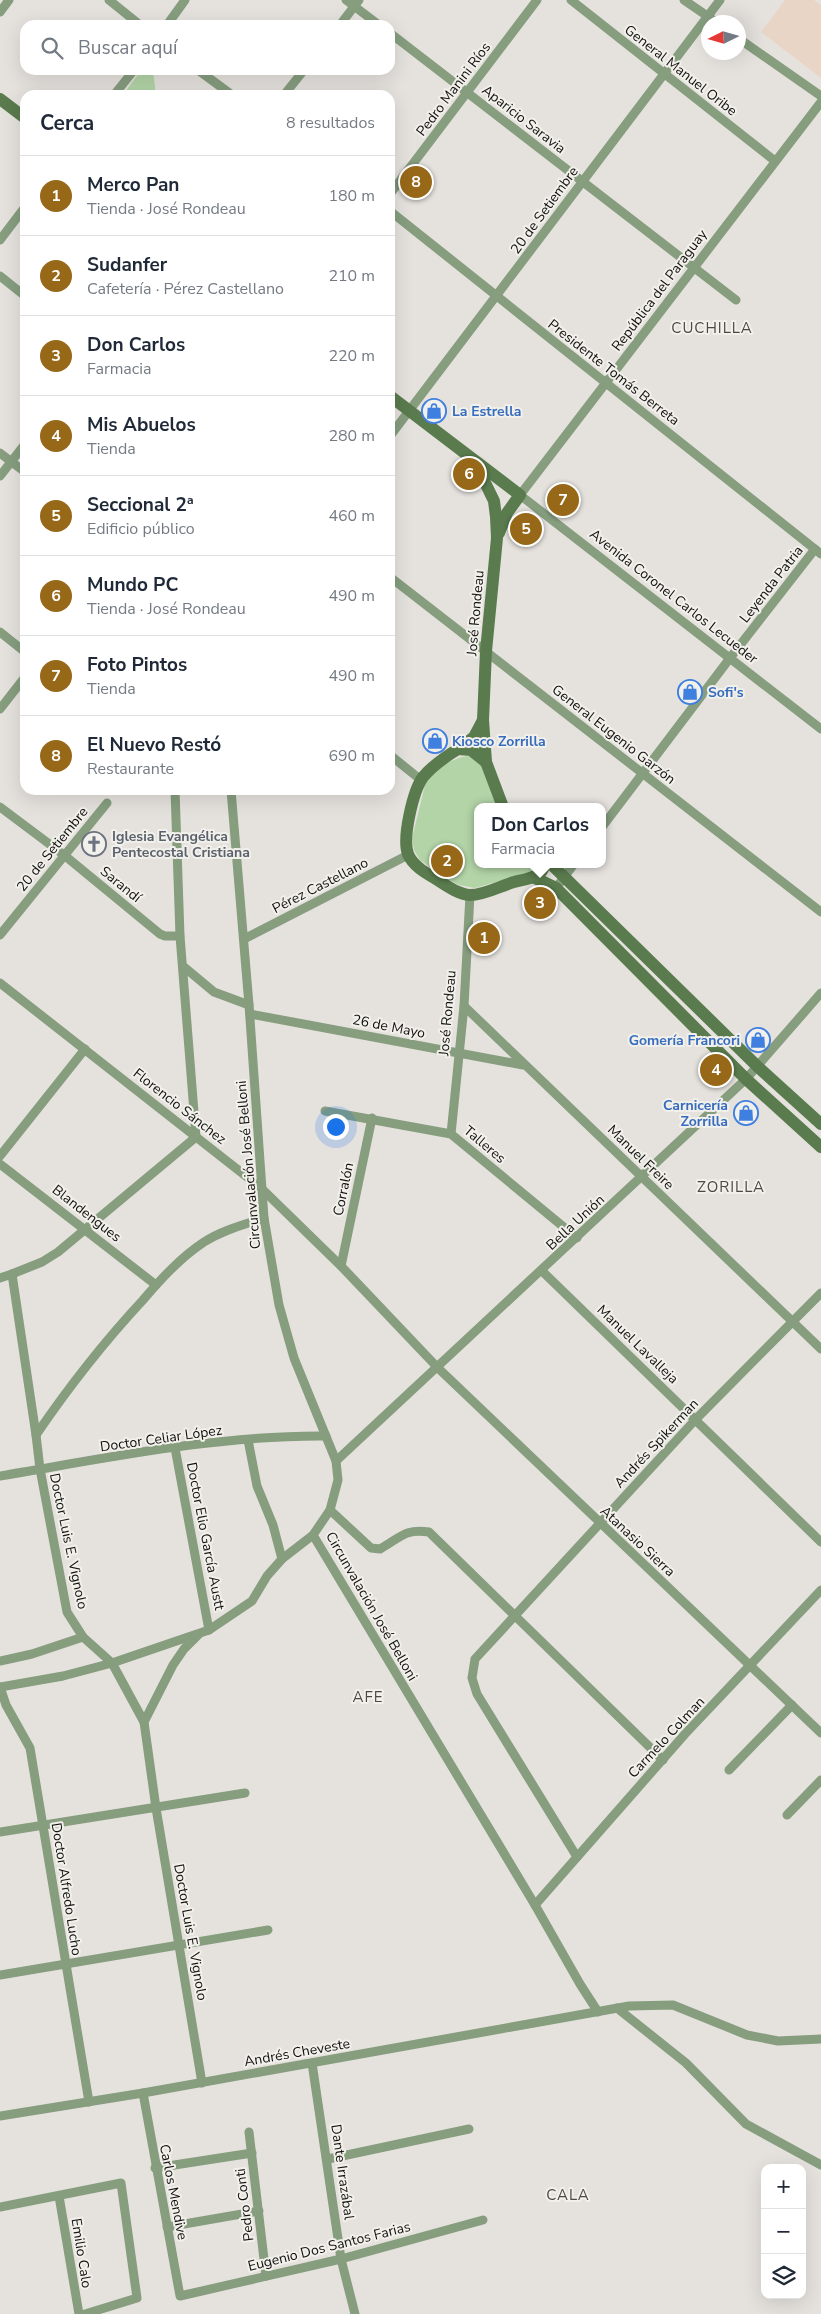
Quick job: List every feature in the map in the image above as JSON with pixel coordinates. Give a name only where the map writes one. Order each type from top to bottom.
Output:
[{"type":"main road","points":[[0,99],[20,114]]},
{"type":"main road","name":"Avenida Coronel Carlos Lecueder","points":[[395,400],[476,464],[520,495]]},
{"type":"main road","name":"José Rondeau","points":[[476,464],[494,501],[497,538],[486,651],[483,720],[486,762],[501,803]]},
{"type":"main road","name":"José Rondeau","points":[[497,538],[507,513],[520,495]]},
{"type":"main road","points":[[483,720],[474,737],[436,763],[421,780],[408,827],[408,855],[420,869],[456,892],[470,895],[485,893],[533,877],[541,872],[543,868]]},
{"type":"main road","points":[[458,749],[471,750],[486,762]]},
{"type":"main road","points":[[555,868],[758,1067],[821,1124]]},
{"type":"main road","points":[[533,877],[556,888],[746,1080],[821,1147]]},
{"type":"street","points":[[0,12],[9,0]]},
{"type":"street","points":[[109,0],[134,20]]},
{"type":"street","points":[[171,20],[186,0]]},
{"type":"street","points":[[346,0],[357,3],[374,20]]},
{"type":"street","name":"Pedro Manini Ríos","points":[[395,187],[537,0]]},
{"type":"street","name":"General Manuel Oribe","points":[[571,0],[775,161]]},
{"type":"street","points":[[684,0],[705,15]]},
{"type":"street","name":"20 de Setiembre","points":[[709,15],[720,0]]},
{"type":"street","points":[[344,20],[357,3]]},
{"type":"street","name":"20 de Setiembre","points":[[395,430],[498,297],[582,181],[701,26]]},
{"type":"street","name":"Aparicio Saravia","points":[[395,37],[736,300]]},
{"type":"street","points":[[746,44],[821,96]]},
{"type":"street","points":[[118,90],[130,75]]},
{"type":"street","points":[[205,75],[225,90]]},
{"type":"street","points":[[288,90],[300,75]]},
{"type":"street","name":"República del Paraguay","points":[[520,495],[821,102]]},
{"type":"street","points":[[0,240],[20,214]]},
{"type":"street","name":"Presidente Tomás Berreta","points":[[395,215],[818,551]]},
{"type":"street","points":[[0,276],[20,292]]},
{"type":"street","points":[[0,476],[20,451]]},
{"type":"street","points":[[0,453],[20,468]]},
{"type":"street","name":"Avenida Coronel Carlos Lecueder","points":[[520,495],[821,729]]},
{"type":"street","name":"Leyenda Patria","points":[[606,822],[730,658],[818,551]]},
{"type":"street","name":"General Eugenio Garzón","points":[[395,581],[821,912]]},
{"type":"street","points":[[0,632],[20,648]]},
{"type":"street","points":[[0,709],[20,683]]},
{"type":"street","points":[[395,759],[421,780]]},
{"type":"street","points":[[0,1278],[42,1262],[58,1252],[84,1228],[196,1137],[184,967],[180,936],[175,795]]},
{"type":"street","name":"Circunvalación José Belloni","points":[[231,795],[250,1009],[264,1218],[279,1305],[294,1358],[336,1460],[338,1480],[330,1510],[313,1535],[598,2012]]},
{"type":"street","name":"20 de Setiembre","points":[[0,935],[107,803]]},
{"type":"street","name":"Sarandí","points":[[0,806],[160,934],[180,936]]},
{"type":"street","name":"Pérez Castellano","points":[[244,939],[408,855]]},
{"type":"street","points":[[556,888],[571,868]]},
{"type":"street","name":"José Rondeau","points":[[451,1134],[464,1006],[470,895]]},
{"type":"street","name":"26 de Mayo","points":[[184,967],[214,992],[250,1009],[459,1054],[524,1065]]},
{"type":"street","name":"Florencio Sánchez","points":[[0,984],[262,1188],[341,1266],[438,1368]]},
{"type":"street","name":"Bella Unión","points":[[336,1460],[643,1178],[746,1080],[821,993]]},
{"type":"street","name":"Manuel Freire","points":[[464,1006],[821,1349]]},
{"type":"street","points":[[0,1156],[85,1049]]},
{"type":"street","name":"Talleres","points":[[326,1111],[451,1134],[576,1238]]},
{"type":"street","name":"Corralón","points":[[341,1266],[372,1118]]},
{"type":"street","name":"Blandengues","points":[[0,1164],[156,1285]]},
{"type":"street","points":[[36,1435],[57,1405],[120,1325],[169,1271],[203,1243],[224,1231],[264,1218]]},
{"type":"street","name":"Manuel Lavalleja","points":[[542,1271],[821,1542]]},
{"type":"street","name":"Doctor Luis E. Vignolo","points":[[12,1274],[40,1469],[68,1612],[83,1637],[112,1663],[144,1722],[156,1808],[202,2082]]},
{"type":"street","name":"Andrés Spikerman","points":[[577,1857],[477,1694],[472,1678],[475,1660],[696,1419],[821,1293]]},
{"type":"street","name":"Atanasio Sierra","points":[[438,1368],[821,1733]]},
{"type":"street","name":"Doctor Celiar López","points":[[0,1476],[175,1448],[287,1436],[326,1436]]},
{"type":"street","points":[[248,1440],[257,1486],[274,1525],[282,1559]]},
{"type":"street","name":"Doctor Elio García Austt","points":[[175,1448],[209,1630]]},
{"type":"street","points":[[330,1510],[371,1548],[380,1549],[404,1533],[419,1530],[429,1532],[662,1760]]},
{"type":"street","points":[[0,1687],[63,1676],[112,1663],[209,1630],[252,1601],[267,1576],[282,1559],[313,1535]]},
{"type":"street","name":"Carmelo Colman","points":[[535,1905],[662,1760],[821,1590]]},
{"type":"street","points":[[144,1722],[173,1665],[184,1649],[200,1633]]},
{"type":"street","points":[[0,1661],[32,1654],[83,1637]]},
{"type":"street","name":"Doctor Alfredo Lucho","points":[[0,1687],[15,1723],[30,1748],[88,2102]]},
{"type":"street","points":[[729,1770],[792,1705]]},
{"type":"street","points":[[787,1815],[821,1780]]},
{"type":"street","points":[[0,1832],[245,1793]]},
{"type":"street","points":[[0,1975],[268,1930]]},
{"type":"street","name":"Andrés Cheveste","points":[[0,2116],[143,2093],[629,2006],[673,2004],[747,2035],[778,2041],[821,2039]]},
{"type":"street","points":[[617,2008],[686,2063],[746,2124],[821,2165]]},
{"type":"street","name":"Dante Irrazábal","points":[[312,2063],[328,2159],[341,2259],[355,2314]]},
{"type":"street","name":"Carlos Mendive","points":[[143,2093],[180,2296]]},
{"type":"street","points":[[328,2159],[469,2129]]},
{"type":"street","name":"Pedro Conti","points":[[249,2132],[266,2276]]},
{"type":"street","points":[[156,2168],[252,2153]]},
{"type":"street","points":[[0,2207],[121,2183],[137,2298],[85,2314]]},
{"type":"street","name":"Emilio Calo","points":[[59,2196],[78,2314]]},
{"type":"street","points":[[167,2227],[259,2211]]},
{"type":"street","name":"Eugenio Dos Santos Farias","points":[[180,2296],[341,2259],[484,2220]]},
{"type":"shaded area","points":[[785,0],[814,0],[821,5],[821,78],[761,32]]},
{"type":"green space","points":[[137,75],[154,75],[155,90],[127,90]]},
{"type":"green space","points":[[470,756],[483,766],[497,803],[474,803],[474,868],[539,868],[538,870],[475,888],[459,885],[447,879],[420,860],[414,850],[412,838],[426,781],[446,764]]},
{"type":"place","name":"El Nuevo Restó","points":[[416,182]]},
{"type":"place","name":"La Estrella","points":[[434,411]]},
{"type":"place","name":"Mundo PC","points":[[469,474]]},
{"type":"place","name":"Foto Pintos","points":[[563,500]]},
{"type":"place","name":"Seccional 2ª","points":[[526,529]]},
{"type":"place","name":"Sofi's","points":[[690,692]]},
{"type":"place","name":"Kiosco Zorrilla","points":[[435,741]]},
{"type":"place","name":"Iglesia Evangélica Pentecostal Cristiana","points":[[94,844]]},
{"type":"place","name":"Sudanfer","points":[[447,861]]},
{"type":"place","name":"Don Carlos","points":[[540,903]]},
{"type":"place","name":"Merco Pan","points":[[484,938]]},
{"type":"place","name":"Gomería Francori","points":[[758,1040]]},
{"type":"place","name":"Mis Abuelos","points":[[716,1070]]},
{"type":"place","name":"Carnicería Zorrilla","points":[[746,1113]]},
{"type":"district","name":"CUCHILLA","points":[[712,328]]},
{"type":"district","name":"ZORILLA","points":[[731,1187]]},
{"type":"district","name":"AFE","points":[[368,1697]]},
{"type":"district","name":"CALA","points":[[568,2195]]}]
